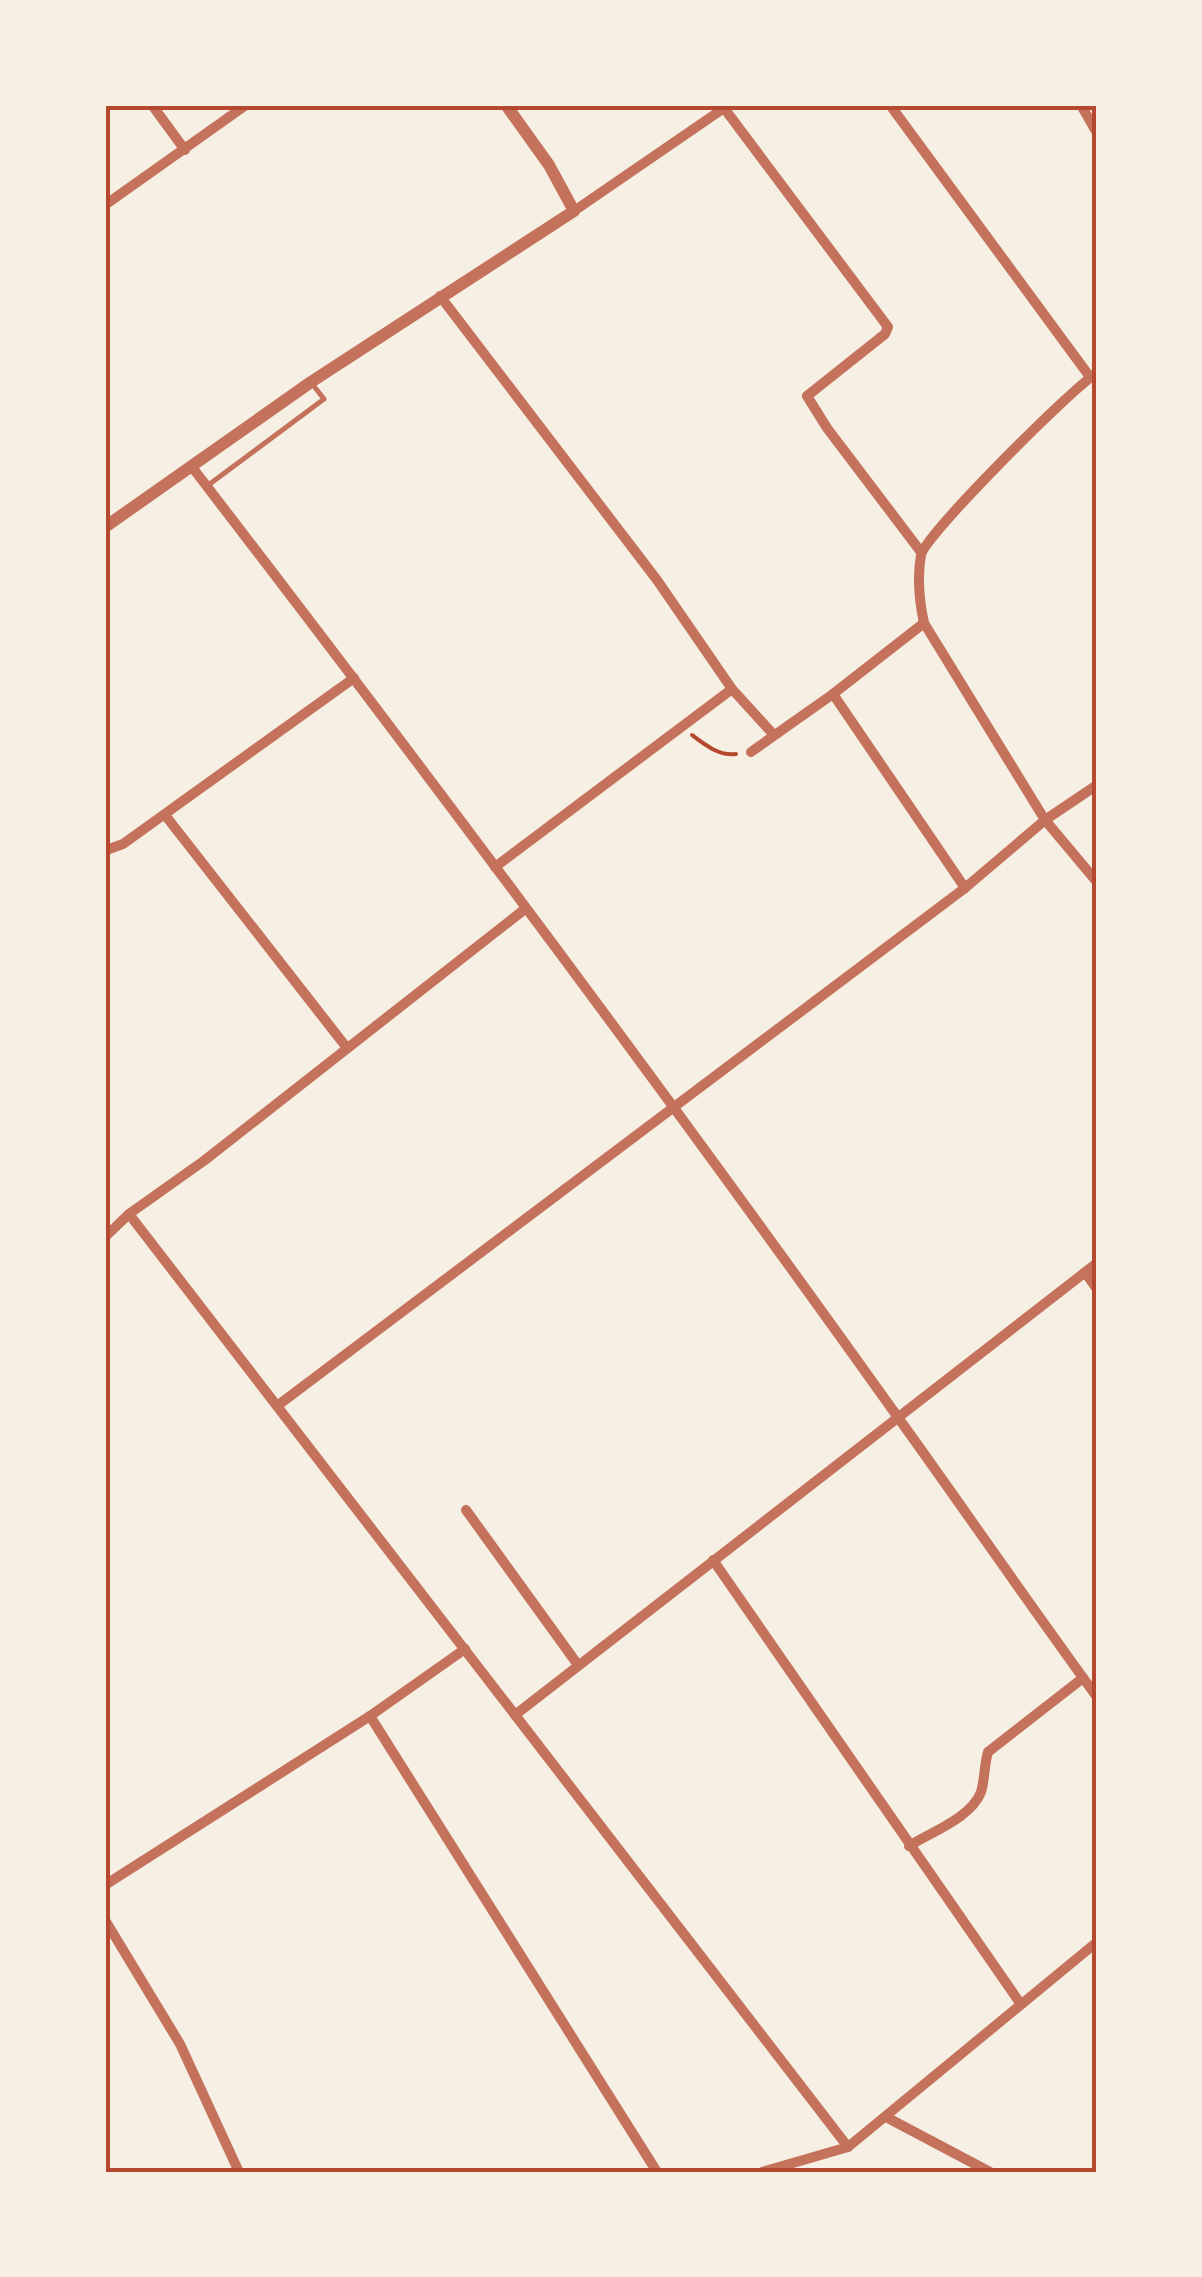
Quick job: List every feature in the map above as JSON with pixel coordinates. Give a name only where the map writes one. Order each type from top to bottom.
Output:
[{"type":"street","points":[[152,105],[185,150]]},
{"type":"street","points":[[105,205],[246,105]]},
{"type":"street","points":[[506,105],[549,165],[574,211]]},
{"type":"street","points":[[890,105],[1094,375],[950,516],[921,552],[917,594],[924,623],[1045,820],[1097,882]]},
{"type":"street","points":[[1080,105],[1097,133]]},
{"type":"street","points":[[105,527],[311,382],[574,211],[726,106],[888,327],[885,334],[807,396],[921,552]]},
{"type":"street","points":[[440,296],[657,580],[732,688],[773,734]]},
{"type":"street","points":[[192,467],[525,909],[897,1416],[1097,1697]]},
{"type":"street","points":[[751,752],[924,623]]},
{"type":"street","points":[[105,846],[110,850],[122,844],[165,815],[354,678]]},
{"type":"street","points":[[494,867],[732,688]]},
{"type":"street","points":[[833,694],[965,888]]},
{"type":"street","points":[[277,1406],[965,888],[1045,820],[1097,784]]},
{"type":"street","points":[[165,815],[346,1048]]},
{"type":"street","points":[[105,1237],[129,1214],[205,1160],[525,909]]},
{"type":"street","points":[[129,1214],[848,2147]]},
{"type":"street","points":[[515,1715],[1097,1264]]},
{"type":"street","points":[[1085,1272],[1097,1289]]},
{"type":"street","points":[[466,1510],[578,1664]]},
{"type":"street","points":[[713,1560],[1020,2003]]},
{"type":"street","points":[[105,1886],[370,1716],[464,1649]]},
{"type":"street","points":[[909,1846],[967,1811],[983,1787],[988,1752],[1083,1678]]},
{"type":"street","points":[[370,1716],[658,2172]]},
{"type":"street","points":[[105,1920],[180,2044],[239,2172]]},
{"type":"street","points":[[762,2172],[848,2147],[1097,1942]]},
{"type":"street","points":[[886,2117],[990,2172]]},
{"type":"lane","points":[[206,486],[324,399],[311,382]]},
{"type":"path","points":[[682,727],[708,747],[728,755],[751,752]]}]
